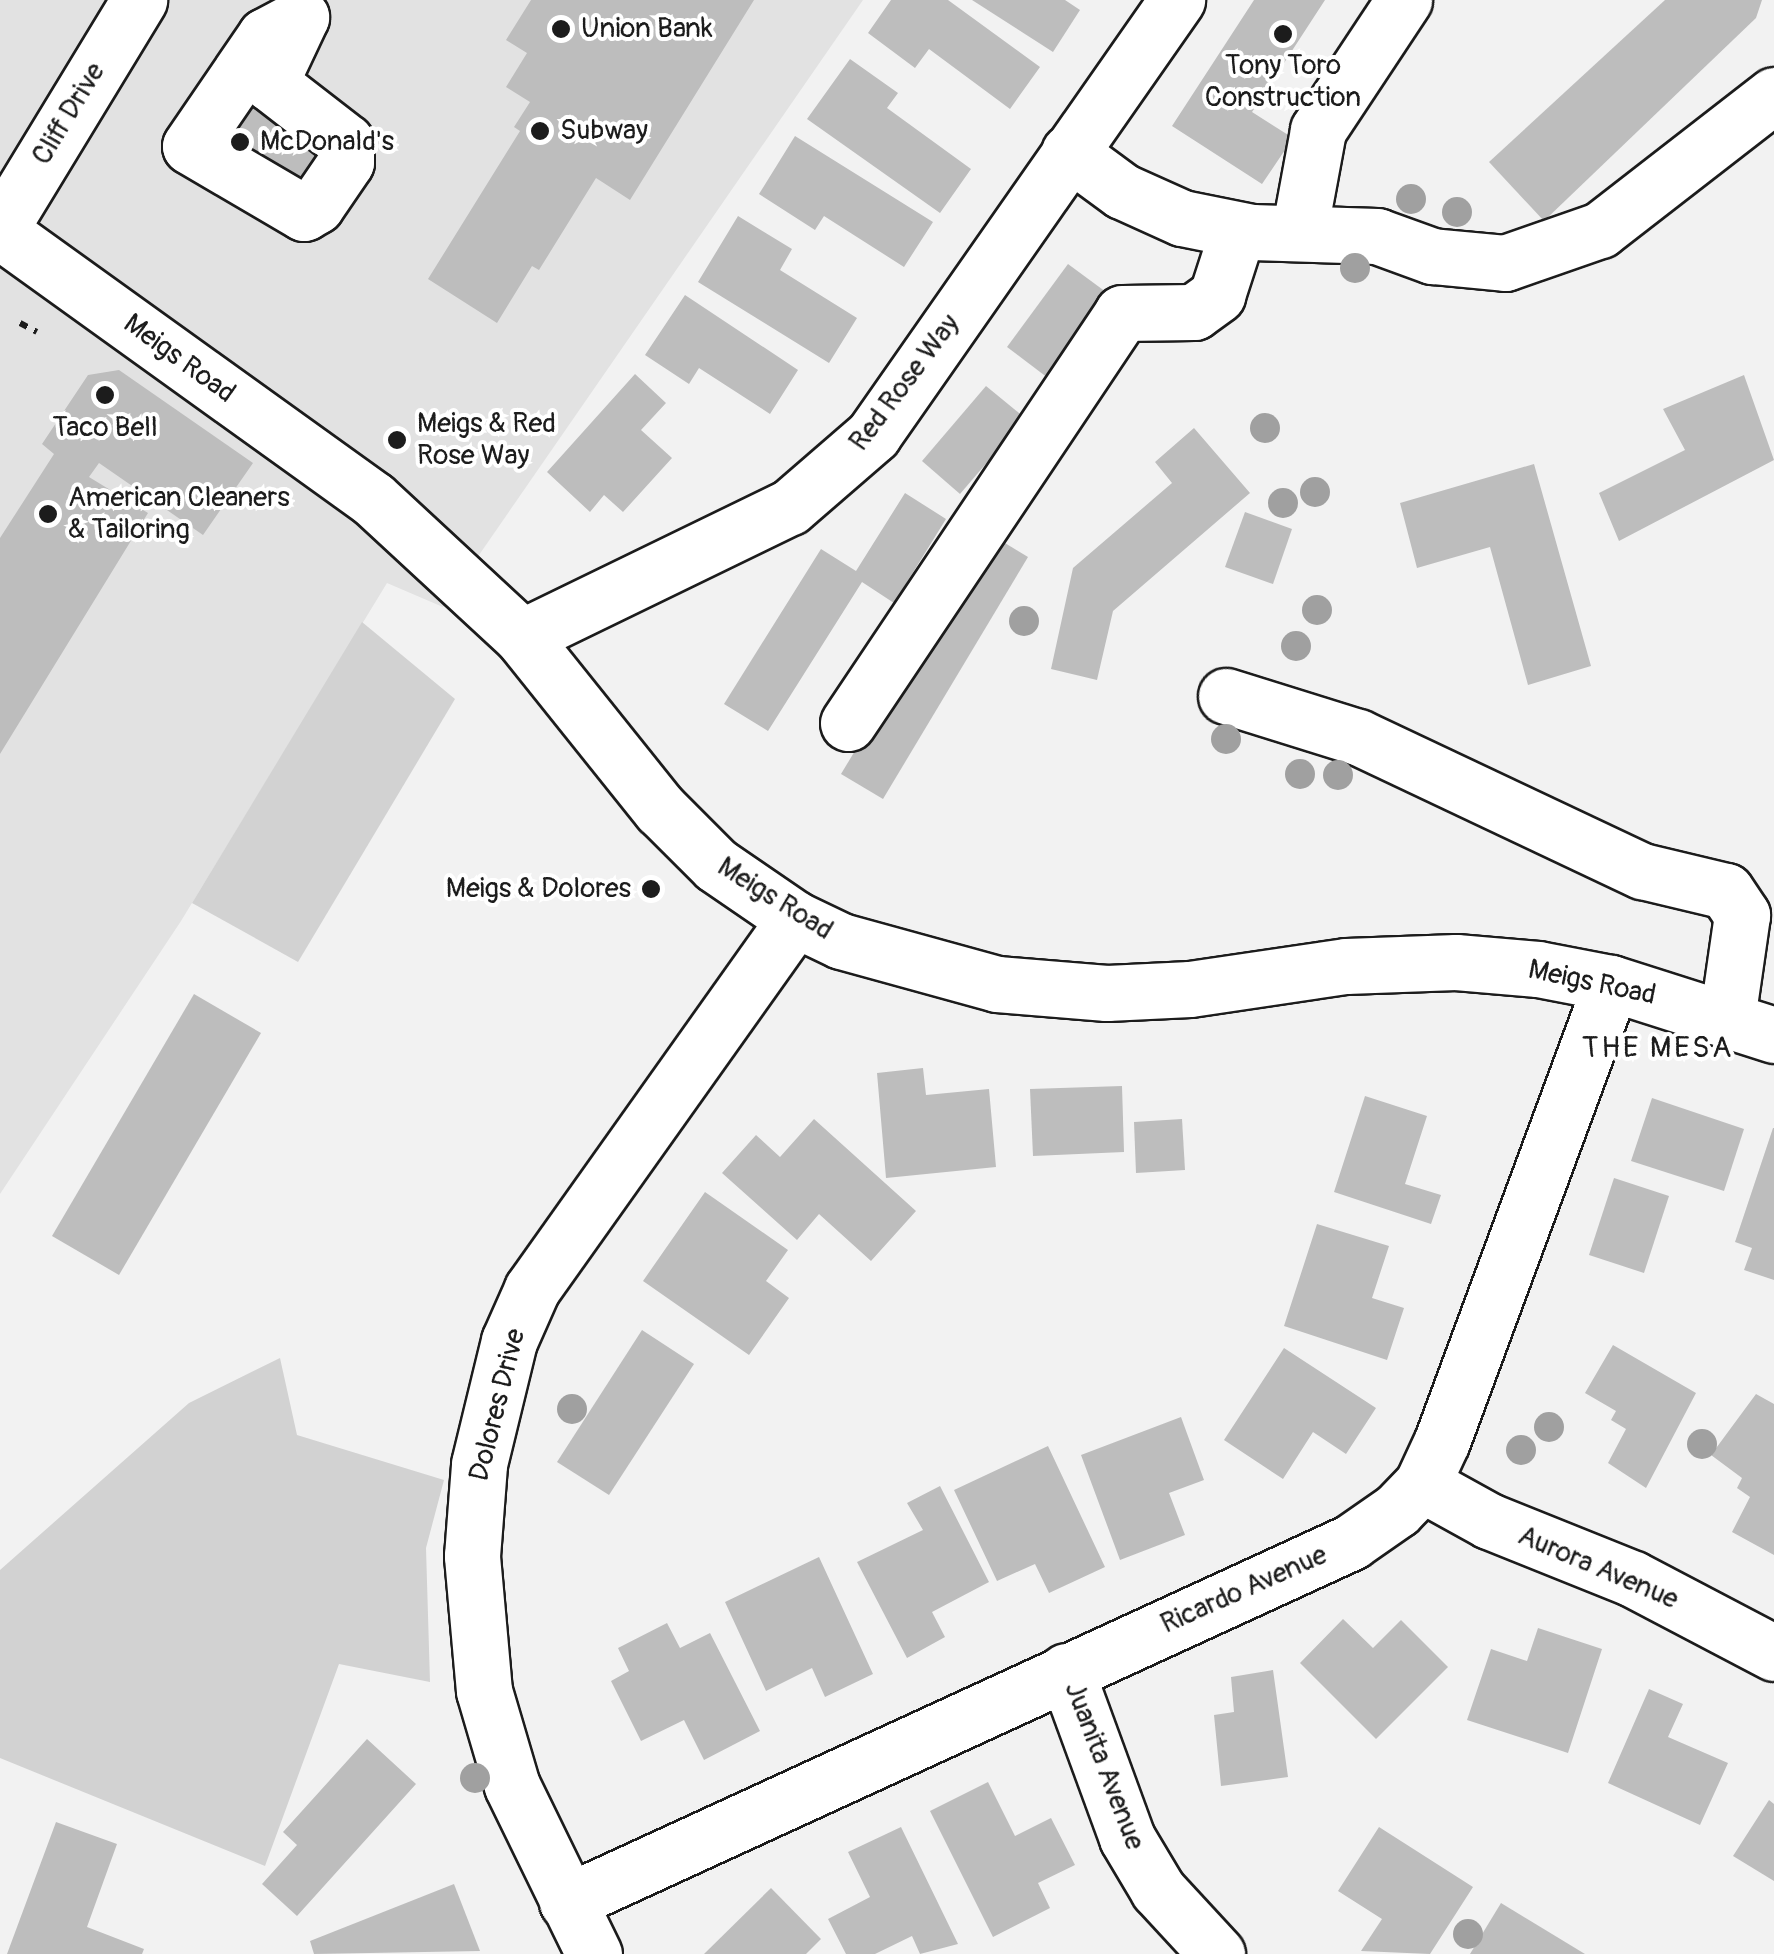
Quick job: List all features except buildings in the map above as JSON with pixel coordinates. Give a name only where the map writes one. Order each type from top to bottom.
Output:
[{"type":"street","name":"Cliff Drive","points":[[0,230],[138,0]]},
{"type":"street","name":"Red Rose Way","points":[[522,638],[608,591],[733,538],[825,481],[872,436],[1177,0]]},
{"type":"street","points":[[1298,233],[1318,130],[1404,0]]},
{"type":"street","points":[[1069,152],[1122,190],[1182,218],[1238,230],[1377,236],[1432,256],[1506,263],[1600,230],[1774,95]]},
{"type":"street","name":"Meigs Road","points":[[0,230],[373,498],[522,638],[660,809],[716,865],[795,919],[916,966],[997,984],[1107,994],[1190,989],[1346,966],[1456,962],[1610,982],[1748,1026]]},
{"type":"street","points":[[848,723],[1122,313],[1194,312],[1218,295],[1238,230]]},
{"type":"street","points":[[1226,696],[1358,737],[1642,871],[1726,890],[1742,915],[1748,1026]]},
{"type":"street","name":"Dolores Drive","points":[[594,1954],[512,1786],[477,1648],[472,1556],[480,1464],[500,1374],[532,1288],[795,919]]},
{"type":"street","points":[[1748,1026],[1774,978]]},
{"type":"street","name":"Ricardo Avenue","points":[[567,1902],[1376,1528],[1422,1484],[1539,1190],[1610,982]]},
{"type":"street","name":"Aurora Avenue","points":[[1422,1484],[1489,1522],[1633,1579],[1774,1652]]},
{"type":"street","name":"Juanita Avenue","points":[[1066,1671],[1127,1838],[1158,1890],[1217,1954]]},
{"type":"path","points":[[20,323],[34,330],[36,318]]},
{"type":"shaded area","points":[[0,0],[863,0],[443,607],[387,583],[181,921],[0,1194]]},
{"type":"shaded area","points":[[362,622],[455,699],[298,962],[192,903]]},
{"type":"shaded area","points":[[280,1358],[297,1435],[444,1480],[426,1548],[430,1682],[339,1664],[265,1866],[0,1758],[0,1570],[189,1403]]},
{"type":"place","name":"Union Bank","points":[[561,29]]},
{"type":"place","name":"Tony Toro Construction","points":[[1283,34]]},
{"type":"place","name":"Subway","points":[[540,131]]},
{"type":"place","name":"McDonald's","points":[[240,142]]},
{"type":"place","name":"Taco Bell","points":[[105,395]]},
{"type":"place","name":"Meigs & Red Rose Way","points":[[397,440]]},
{"type":"place","name":"American Cleaners & Tailoring","points":[[48,514]]},
{"type":"place","name":"Meigs & Dolores","points":[[651,889]]},
{"type":"district","name":"THE MESA","points":[[1658,1048]]}]
